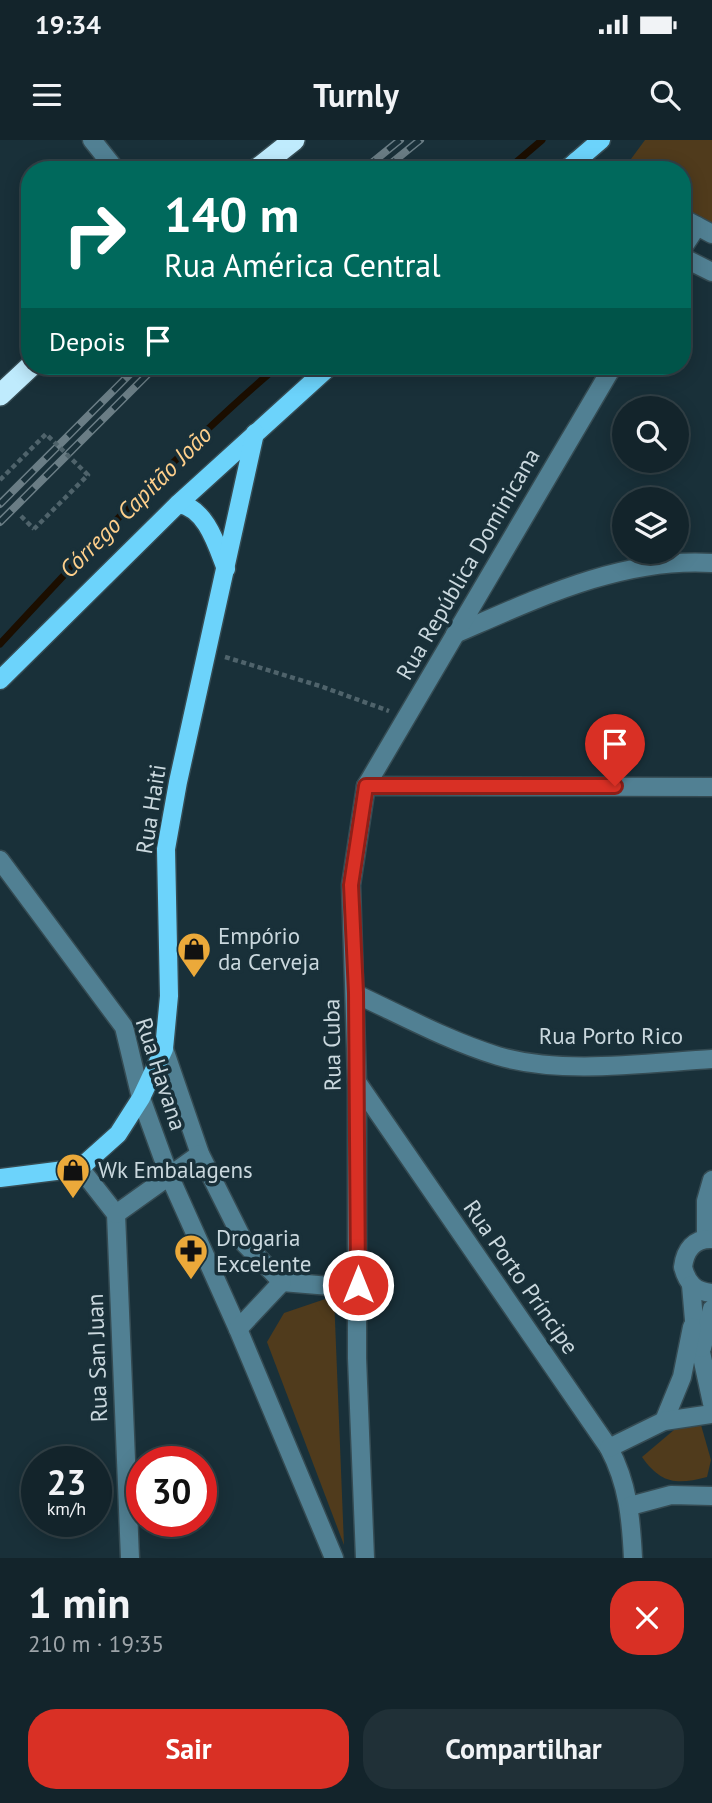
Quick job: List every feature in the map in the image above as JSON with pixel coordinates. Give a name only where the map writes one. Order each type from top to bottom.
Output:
[{"type":"highway","points":[[267,161],[294,140]]},
{"type":"highway","points":[[0,394],[21,375]]},
{"type":"main road","points":[[583,161],[601,140]]},
{"type":"main road","points":[[0,680],[177,504],[320,375]]},
{"type":"main road","name":"Rua Haiti","points":[[80,1168],[118,1134],[141,1098],[164,1049],[169,996],[166,849],[255,433]]},
{"type":"main road","points":[[177,504],[187,505],[206,524],[226,569]]},
{"type":"main road","points":[[0,1178],[80,1168]]},
{"type":"street","points":[[92,140],[109,161]]},
{"type":"street","points":[[691,262],[712,272]]},
{"type":"street","name":"Rua República Dominicana","points":[[366,786],[608,375]]},
{"type":"street","points":[[455,634],[541,597],[634,568],[685,561],[712,563]]},
{"type":"street","points":[[366,786],[712,787]]},
{"type":"street","name":"Rua Cuba","points":[[359,1263],[356,993],[351,885],[366,786]]},
{"type":"street","name":"Rua Havana","points":[[0,860],[124,1027],[141,1098],[169,1175],[238,1329],[334,1558]]},
{"type":"street","name":"Rua Porto Rico","points":[[356,993],[457,1041],[500,1057],[539,1063],[600,1065],[712,1059]]},
{"type":"street","name":"Rua Havana","points":[[164,1049],[201,1154],[245,1244],[282,1282]]},
{"type":"street","name":"Rua Porto Príncipe","points":[[357,1082],[609,1448],[621,1473],[630,1506],[633,1558]]},
{"type":"street","points":[[80,1168],[116,1214],[201,1154]]},
{"type":"street","points":[[712,1180],[706,1201],[709,1239],[688,1248],[684,1258],[685,1277],[691,1285],[699,1291],[712,1293]]},
{"type":"street","name":"Rua San Juan","points":[[116,1214],[130,1558]]},
{"type":"street","points":[[238,1329],[282,1282],[330,1286],[348,1277],[359,1263]]},
{"type":"street","points":[[359,1263],[356,1358],[365,1558]]},
{"type":"street","points":[[691,1285],[694,1321],[712,1403]]},
{"type":"street","points":[[330,1286],[358,1307]]},
{"type":"street","points":[[702,1352],[712,1309]]},
{"type":"street","points":[[664,1421],[682,1377],[694,1321]]},
{"type":"street","points":[[609,1448],[664,1421],[712,1414]]},
{"type":"street","points":[[630,1506],[671,1495],[712,1496]]},
{"type":"path","points":[[0,480],[46,434],[88,475],[34,529],[21,516]]},
{"type":"path","points":[[207,653],[309,682],[407,718]]},
{"type":"shaded area","points":[[645,140],[712,140],[712,224],[691,215],[691,161],[631,159]]},
{"type":"shaded area","points":[[334,1296],[344,1545],[267,1342],[284,1313]]},
{"type":"shaded area","points":[[681,1424],[701,1425],[711,1460],[707,1477],[687,1481],[670,1480],[656,1473],[642,1457]]},
{"type":"waterway","name":"Córrego Capitão João","points":[[518,161],[542,140]]},
{"type":"waterway","name":"Córrego Capitão João","points":[[0,644],[170,466],[268,375]]},
{"type":"railway","points":[[374,161],[400,140]]},
{"type":"railway","points":[[394,161],[420,140]]},
{"type":"railway","points":[[0,504],[129,375]]},
{"type":"railway","points":[[0,522],[147,375]]},
{"type":"place","name":"Empório da Cerveja","points":[[194,979]]},
{"type":"place","name":"Wk Embalagens","points":[[73,1200]]},
{"type":"place","name":"Drogaria Excelente","points":[[191,1281]]},
{"type":"route","points":[[358,1285],[356,993],[351,885],[354,847],[366,786],[615,786]]}]
